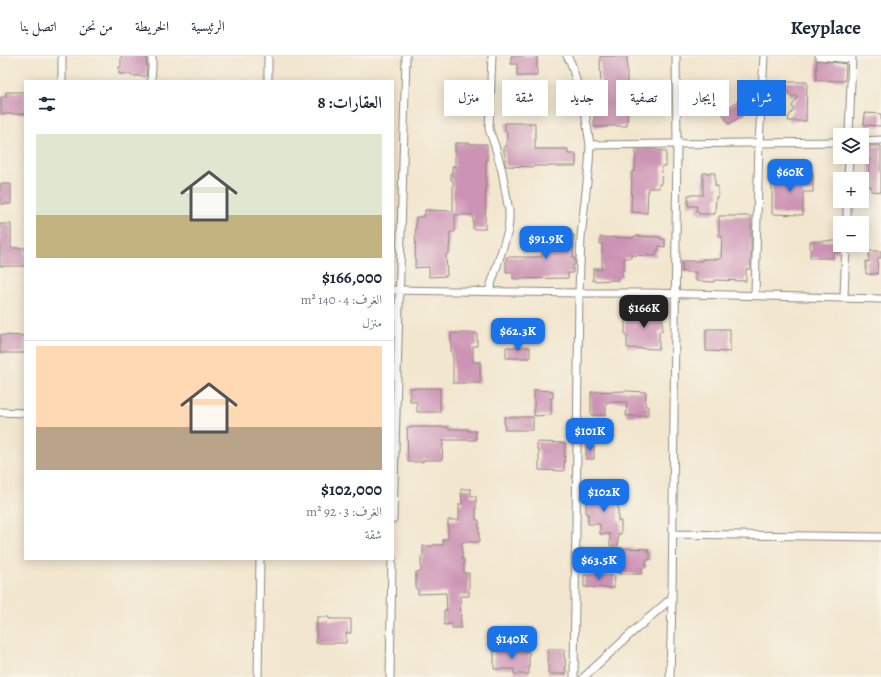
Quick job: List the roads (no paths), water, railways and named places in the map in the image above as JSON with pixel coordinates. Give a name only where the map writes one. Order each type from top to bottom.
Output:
[{"type":"street","points":[[62,56],[62,80]]},
{"type":"street","points":[[151,80],[152,56]]},
{"type":"street","points":[[268,56],[268,80]]},
{"type":"street","points":[[394,443],[396,290],[406,56]]},
{"type":"street","points":[[489,291],[508,231],[509,220],[509,211],[502,171],[489,128],[492,56]]},
{"type":"street","points":[[567,56],[571,63],[581,97],[590,145],[581,237],[579,294],[574,677]]},
{"type":"street","points":[[670,677],[676,294],[676,56]]},
{"type":"street","points":[[755,295],[758,143],[764,56]]},
{"type":"street","points":[[819,56],[851,58],[850,128]]},
{"type":"street","points":[[869,141],[881,140]]},
{"type":"street","points":[[590,145],[833,142]]},
{"type":"street","points":[[844,297],[846,252]]},
{"type":"street","points":[[396,290],[579,294],[755,295],[881,299]]},
{"type":"street","points":[[0,412],[24,413]]},
{"type":"street","points":[[673,534],[881,536]]},
{"type":"street","points":[[258,677],[260,560]]},
{"type":"street","points":[[390,677],[392,560]]},
{"type":"street","points":[[584,677],[672,598]]}]
